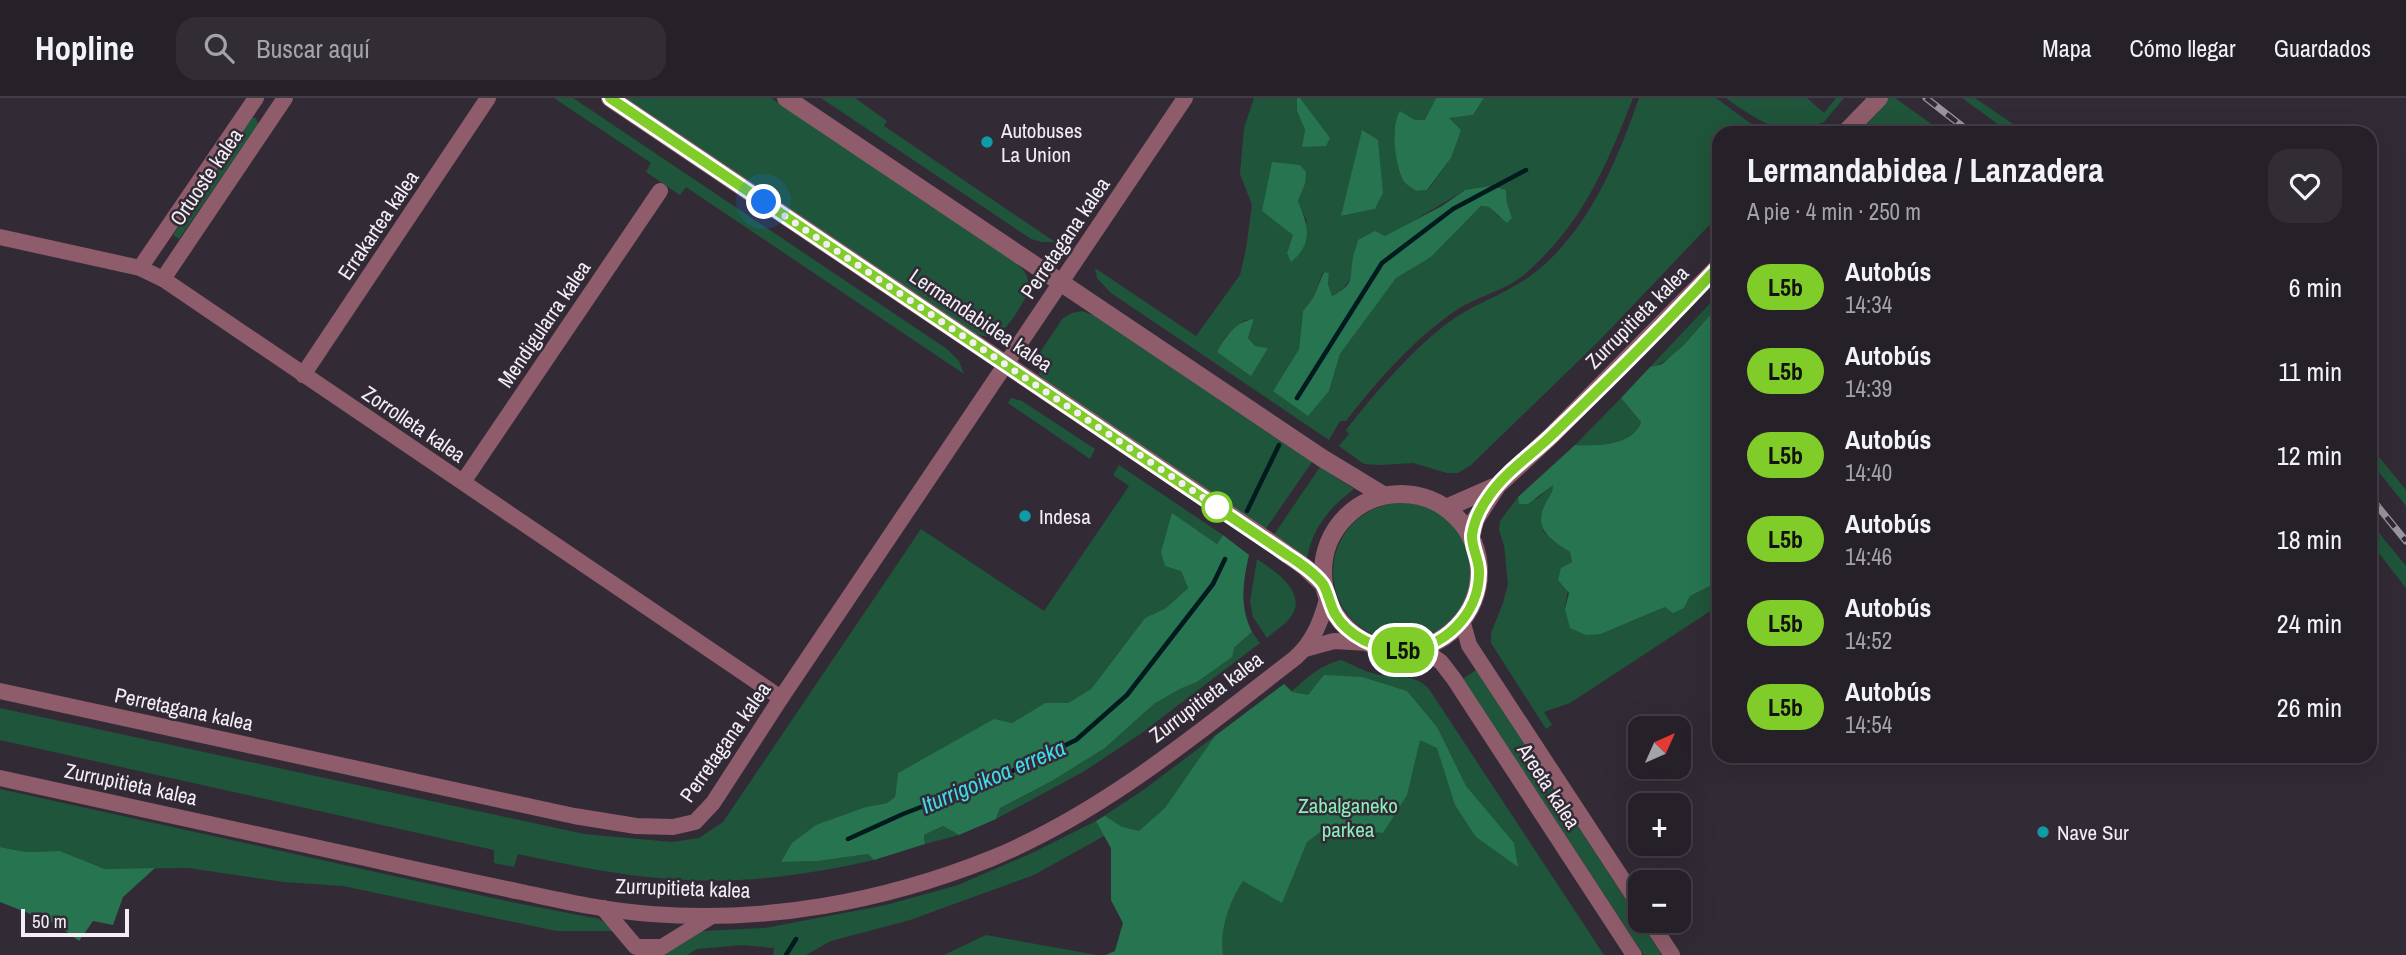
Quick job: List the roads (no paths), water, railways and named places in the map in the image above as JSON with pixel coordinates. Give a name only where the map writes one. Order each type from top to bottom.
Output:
[{"type":"street","name":"Ortuoste kalea","points":[[140,268],[256,98]]},
{"type":"street","name":"Ortuoste kalea","points":[[163,279],[285,98]]},
{"type":"street","name":"Errakartea kalea","points":[[303,375],[488,98]]},
{"type":"street","name":"Lermandabidea kalea","points":[[610,98],[1267,540],[1305,567],[1326,592]]},
{"type":"street","points":[[786,98],[1322,458],[1383,495]]},
{"type":"street","name":"Perretagana kalea","points":[[0,691],[574,817],[636,826],[673,827],[695,822],[713,803],[1185,98]]},
{"type":"street","points":[[1852,126],[1876,101]]},
{"type":"street","name":"Mendigularra kalea","points":[[463,482],[660,191]]},
{"type":"street","name":"Zorrolleta kalea","points":[[0,237],[140,268],[163,279],[781,698]]},
{"type":"street","name":"Zurrupitieta kalea","points":[[1471,538],[1475,520],[1497,486],[1561,426],[1712,273]]},
{"type":"street","name":"Zurrupitieta kalea","points":[[1446,508],[1497,486]]},
{"type":"street","points":[[1405,493],[1426,498],[1446,508],[1456,516],[1471,538],[1477,555],[1477,589],[1462,620],[1444,637],[1421,648],[1403,650],[1368,643],[1351,632],[1337,617],[1326,592],[1322,565],[1326,546],[1335,528],[1356,508],[1383,495],[1405,493]]},
{"type":"street","name":"Zurrupitieta kalea","points":[[1306,649],[1320,624],[1326,592]]},
{"type":"street","name":"Areeta kalea","points":[[1462,620],[1469,645],[1628,888]]},
{"type":"street","name":"Zurrupitieta kalea","points":[[0,778],[603,908],[650,914],[712,916],[802,910],[849,902],[924,882],[992,859],[1093,807],[1207,726],[1306,649],[1334,641],[1368,643]]},
{"type":"street","name":"Areeta kalea","points":[[1421,648],[1441,662],[1454,678],[1634,955]]},
{"type":"street","points":[[603,908],[634,951],[662,947],[712,916]]},
{"type":"street","points":[[1658,933],[1672,955]]},
{"type":"waterway","name":"Iturrigoikoa erreka","points":[[1297,398],[1382,263],[1453,209],[1526,170]]},
{"type":"waterway","name":"Iturrigoikoa erreka","points":[[1247,511],[1279,445]]},
{"type":"waterway","name":"Iturrigoikoa erreka","points":[[848,839],[903,814],[1004,775],[1076,740],[1127,695],[1213,584],[1225,559]]},
{"type":"waterway","name":"Iturrigoikoa erreka","points":[[786,955],[796,939]]},
{"type":"railway","points":[[1926,98],[1962,126]]},
{"type":"railway","points":[[2377,506],[2406,541]]},
{"type":"place","name":"Autobuses La Union","points":[[987,142]]},
{"type":"place","name":"Indesa","points":[[1025,516]]},
{"type":"place","name":"Nave Sur","points":[[2043,832]]},
{"type":"park label","name":"Zabalganeko parkea","points":[[1348,817]]}]
